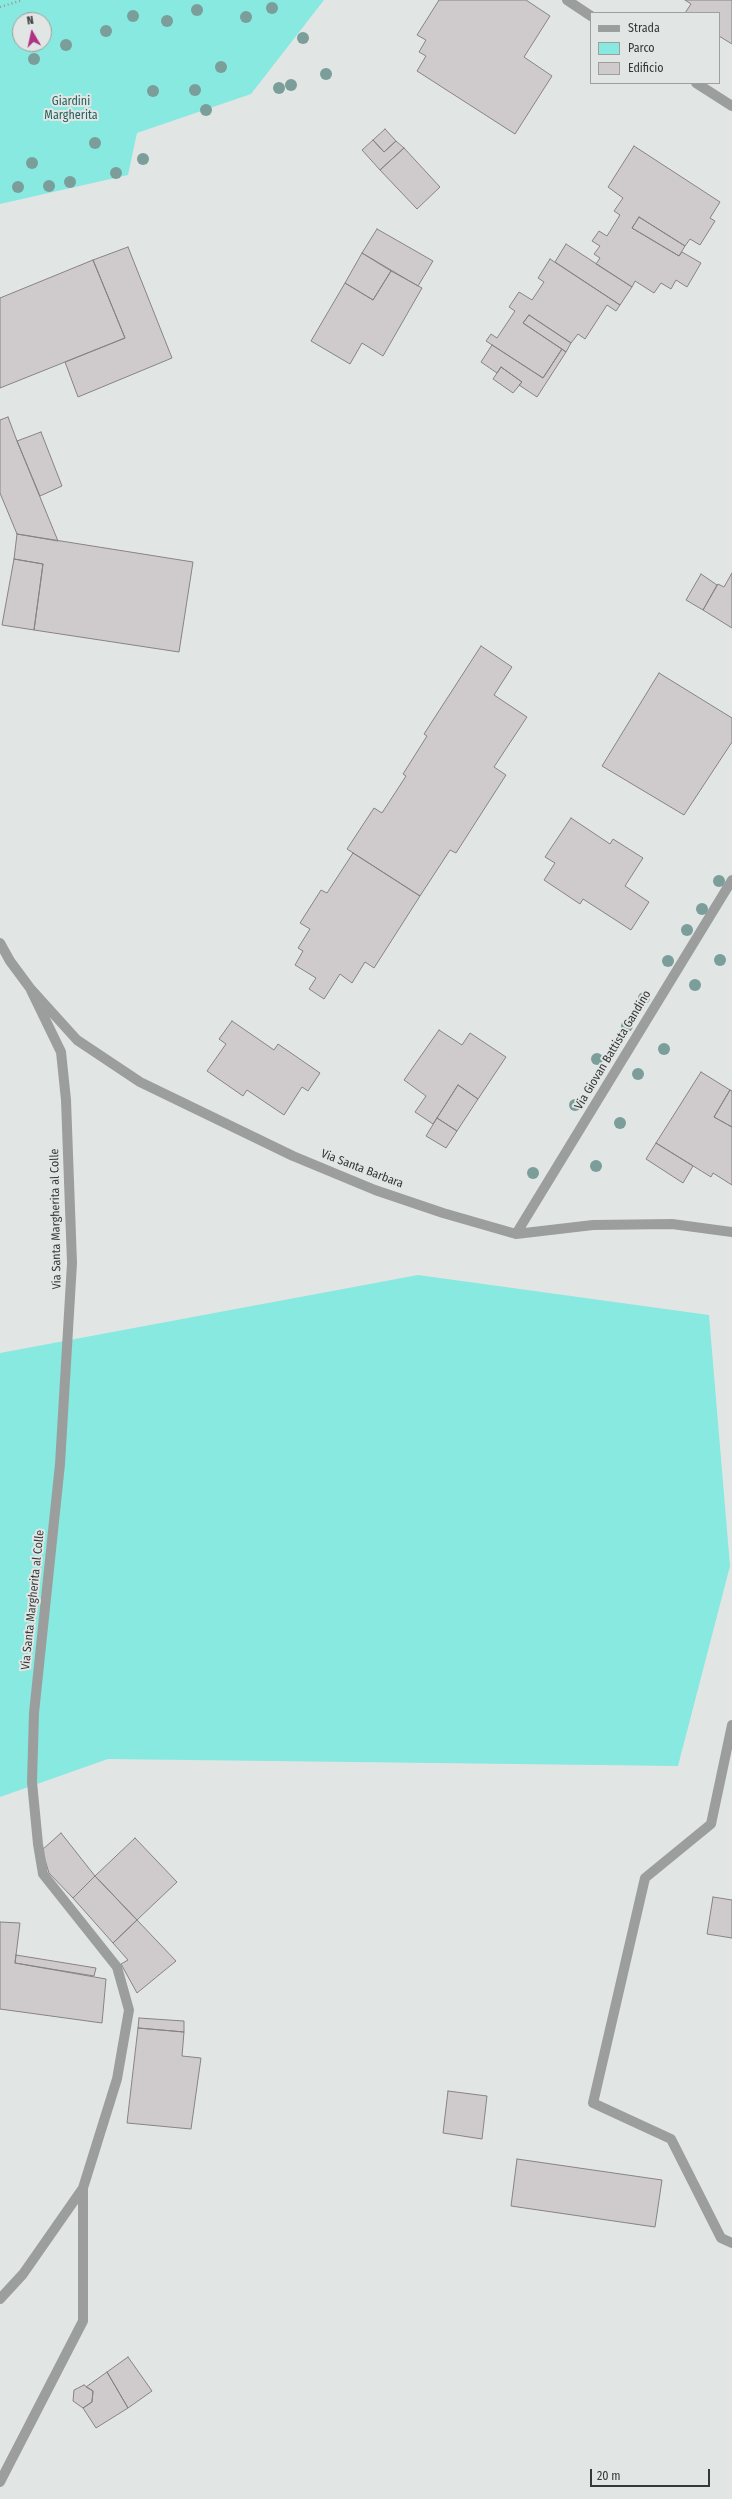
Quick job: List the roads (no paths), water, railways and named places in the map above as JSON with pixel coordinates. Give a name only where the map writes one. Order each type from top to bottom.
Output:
[{"type":"street","points":[[567,0],[590,15]]},
{"type":"street","points":[[698,84],[732,106]]},
{"type":"street","name":"Via Giovan Battista Gandino","points":[[516,1234],[732,880]]},
{"type":"street","points":[[0,943],[10,961],[30,988]]},
{"type":"street","name":"Via Santa Barbara","points":[[30,988],[77,1040],[140,1082],[293,1156],[375,1190],[443,1213],[516,1234],[593,1225],[672,1224],[732,1232]]},
{"type":"street","name":"Via Santa Margherita al Colle","points":[[0,2299],[23,2274],[83,2188],[118,2079],[129,2010],[117,1967],[43,1874],[38,1844],[32,1782],[34,1713],[60,1464],[72,1264],[66,1100],[61,1052],[30,988]]},
{"type":"street","points":[[732,1725],[711,1824],[645,1878],[593,2103],[671,2139],[722,2238],[732,2243]]},
{"type":"street","name":"Via Santa Margherita al Colle","points":[[0,2482],[83,2321],[83,2188]]},
{"type":"park label","name":"Giardini Margherita","points":[[71,109]]}]
